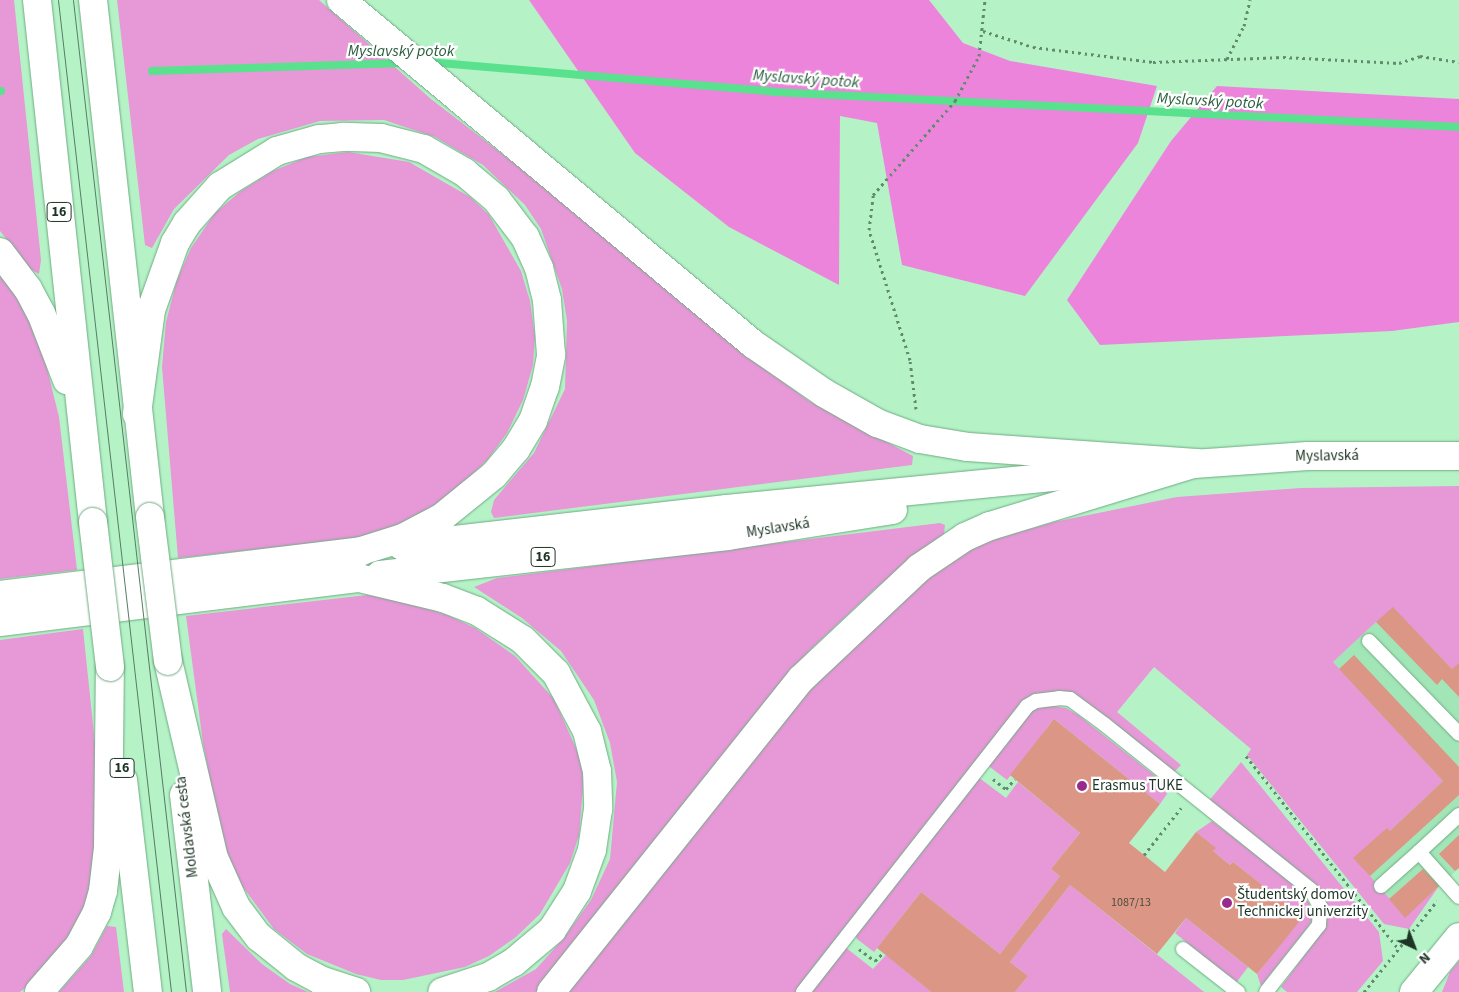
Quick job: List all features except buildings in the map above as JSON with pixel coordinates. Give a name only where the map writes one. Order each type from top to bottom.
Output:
[{"type":"main road","name":"16","points":[[37,0],[92,522],[148,992]]},
{"type":"main road","points":[[93,0],[137,414],[168,661],[214,858],[236,906],[258,937],[296,968],[320,980],[356,992]]},
{"type":"main road","points":[[341,0],[753,344],[861,414],[920,439],[968,447],[1196,463]]},
{"type":"main road","points":[[137,414],[151,310],[161,275],[187,223],[220,186],[277,151],[319,139],[381,138],[424,149],[447,161],[480,184],[508,212],[525,238],[539,268],[550,326],[551,354],[545,387],[533,421],[516,449],[474,494],[419,531],[361,551]]},
{"type":"main road","points":[[0,252],[28,289],[41,313],[82,422]]},
{"type":"main road","name":"Myslavská","points":[[361,551],[727,509],[1196,463],[1308,456],[1459,456]]},
{"type":"main road","points":[[551,992],[801,679],[919,568],[944,549],[990,526],[1196,463]]},
{"type":"main road","name":"Myslavská","points":[[359,578],[728,536],[1196,463]]},
{"type":"main road","name":"16","points":[[0,596],[361,551]]},
{"type":"main road","name":"16","points":[[0,622],[359,578]]},
{"type":"main road","points":[[359,578],[443,598],[477,611],[524,640],[566,687],[586,730],[598,771],[598,809],[592,850],[586,871],[566,912],[552,930],[514,962],[488,977],[442,992]]},
{"type":"main road","name":"Moldavská cesta","points":[[168,661],[207,992]]},
{"type":"main road","points":[[39,992],[79,946],[97,912],[103,891],[108,848],[110,668]]},
{"type":"main road","points":[[1414,992],[1454,944]]},
{"type":"main road","points":[[1433,992],[1454,944]]},
{"type":"lane","points":[[1369,641],[1459,734]]},
{"type":"lane","points":[[803,992],[1027,706],[1047,698],[1064,699],[1104,724],[1311,890],[1320,906],[1319,925],[1266,992]]},
{"type":"lane","points":[[1380,886],[1459,815]]},
{"type":"lane","points":[[1418,852],[1454,892]]},
{"type":"lane","points":[[1183,949],[1238,992]]},
{"type":"path","points":[[920,439],[910,360],[868,230],[873,195],[954,101],[979,56],[985,0]]},
{"type":"path","points":[[1227,59],[1244,26],[1250,0]]},
{"type":"path","points":[[983,31],[1033,47],[1135,60],[1283,57],[1398,63],[1420,56],[1459,62]]},
{"type":"path","points":[[1246,756],[1398,950]]},
{"type":"path","points":[[978,768],[1006,789],[1015,780]]},
{"type":"path","points":[[1144,855],[1191,795]]},
{"type":"path","points":[[1364,992],[1398,950],[1454,892]]},
{"type":"path","points":[[846,938],[875,961],[883,953]]},
{"type":"shaded area","points":[[0,0],[14,0],[41,260],[39,274],[30,269],[0,231]]},
{"type":"shaded area","points":[[117,0],[319,0],[431,99],[514,163],[743,353],[809,401],[913,456],[912,465],[494,518],[491,512],[494,500],[534,453],[565,389],[567,321],[562,289],[541,229],[525,205],[483,165],[435,137],[384,120],[320,121],[258,139],[229,155],[174,209],[152,248],[145,245]]},
{"type":"shaded area","points":[[529,0],[929,0],[963,43],[1010,61],[1157,86],[1138,143],[1025,296],[902,265],[877,123],[840,116],[839,285],[729,227],[635,153]]},
{"type":"shaded area","points":[[1217,86],[1459,99],[1459,322],[1392,331],[1100,345],[1067,300],[1171,141]]},
{"type":"shaded area","points":[[348,152],[409,162],[470,197],[489,215],[521,271],[530,301],[535,337],[533,365],[523,400],[507,433],[488,459],[457,490],[438,506],[388,531],[345,540],[178,558],[162,367],[166,322],[177,280],[191,248],[215,213],[241,191],[273,171],[307,157]]},
{"type":"shaded area","points":[[0,273],[24,307],[40,340],[59,417],[77,570],[0,579]]},
{"type":"shaded area","points":[[1459,486],[1459,664],[1452,669],[1400,615],[1376,622],[1333,662],[1443,781],[1390,831],[1370,876],[1405,917],[1439,886],[1409,929],[1384,924],[1247,755],[1251,749],[1154,667],[1117,712],[1181,765],[1172,774],[1079,706],[1036,701],[803,992],[566,992],[810,686],[945,561],[972,546],[1054,522],[1177,497],[1301,488]]},
{"type":"shaded area","points":[[940,523],[945,525],[944,535],[875,589],[809,651],[536,992],[495,992],[536,969],[563,939],[591,900],[610,859],[617,782],[610,743],[594,700],[561,651],[522,618],[474,587],[497,578]]},
{"type":"shaded area","points":[[367,595],[396,599],[447,615],[475,628],[515,656],[554,699],[579,755],[584,776],[579,835],[570,863],[540,914],[516,937],[489,956],[465,967],[403,980],[381,980],[356,974],[307,954],[274,929],[240,883],[226,851],[216,811],[203,743],[186,616]]},
{"type":"shaded area","points":[[1400,615],[1452,669],[1459,664],[1459,868],[1405,918],[1353,858],[1420,803],[1421,757],[1333,662],[1376,622]]},
{"type":"shaded area","points":[[83,629],[96,753],[95,858],[88,904],[68,943],[38,978],[20,992],[0,992],[0,640]]},
{"type":"shaded area","points":[[1047,705],[1066,708],[1078,715],[1164,783],[1167,794],[1160,804],[1054,719],[1007,780],[986,764],[1027,712]]},
{"type":"shaded area","points":[[1241,762],[1379,932],[1383,961],[1357,992],[1287,992],[1281,987],[1326,926],[1325,903],[1208,802]]},
{"type":"shaded area","points":[[978,777],[1006,798],[1018,782],[1080,833],[1051,869],[1060,876],[1000,954],[921,892],[874,952],[857,939],[855,934]]},
{"type":"shaded area","points":[[1212,821],[1293,883],[1309,903],[1312,920],[1308,927],[1261,986],[1257,974],[1302,917],[1233,862],[1230,865],[1213,851],[1215,848],[1196,832]]},
{"type":"shaded area","points":[[1070,885],[1204,992],[1015,992],[1028,976],[1010,962]]},
{"type":"shaded area","points":[[1186,918],[1248,967],[1236,983],[1175,933]]},
{"type":"shaded area","points":[[107,926],[116,927],[124,992],[59,992],[91,956]]},
{"type":"shaded area","points":[[226,929],[262,964],[290,984],[308,992],[230,992],[222,934]]},
{"type":"shaded area","points":[[845,947],[873,969],[886,955],[931,992],[812,992]]},
{"type":"shaded area","points":[[1459,961],[1459,992],[1442,992],[1450,972]]},
{"type":"waterway","name":"Myslavský potok","points":[[428,62],[775,92],[1459,127]]},
{"type":"waterway","name":"Myslavský potok","points":[[152,71],[404,63]]},
{"type":"tram line","points":[[58,0],[171,992]]},
{"type":"tram line","points":[[73,0],[186,992]]},
{"type":"place","name":"Erasmus TUKE","points":[[1082,786]]},
{"type":"place","name":"Študentský domov Technickej univerzity","points":[[1227,903]]}]
